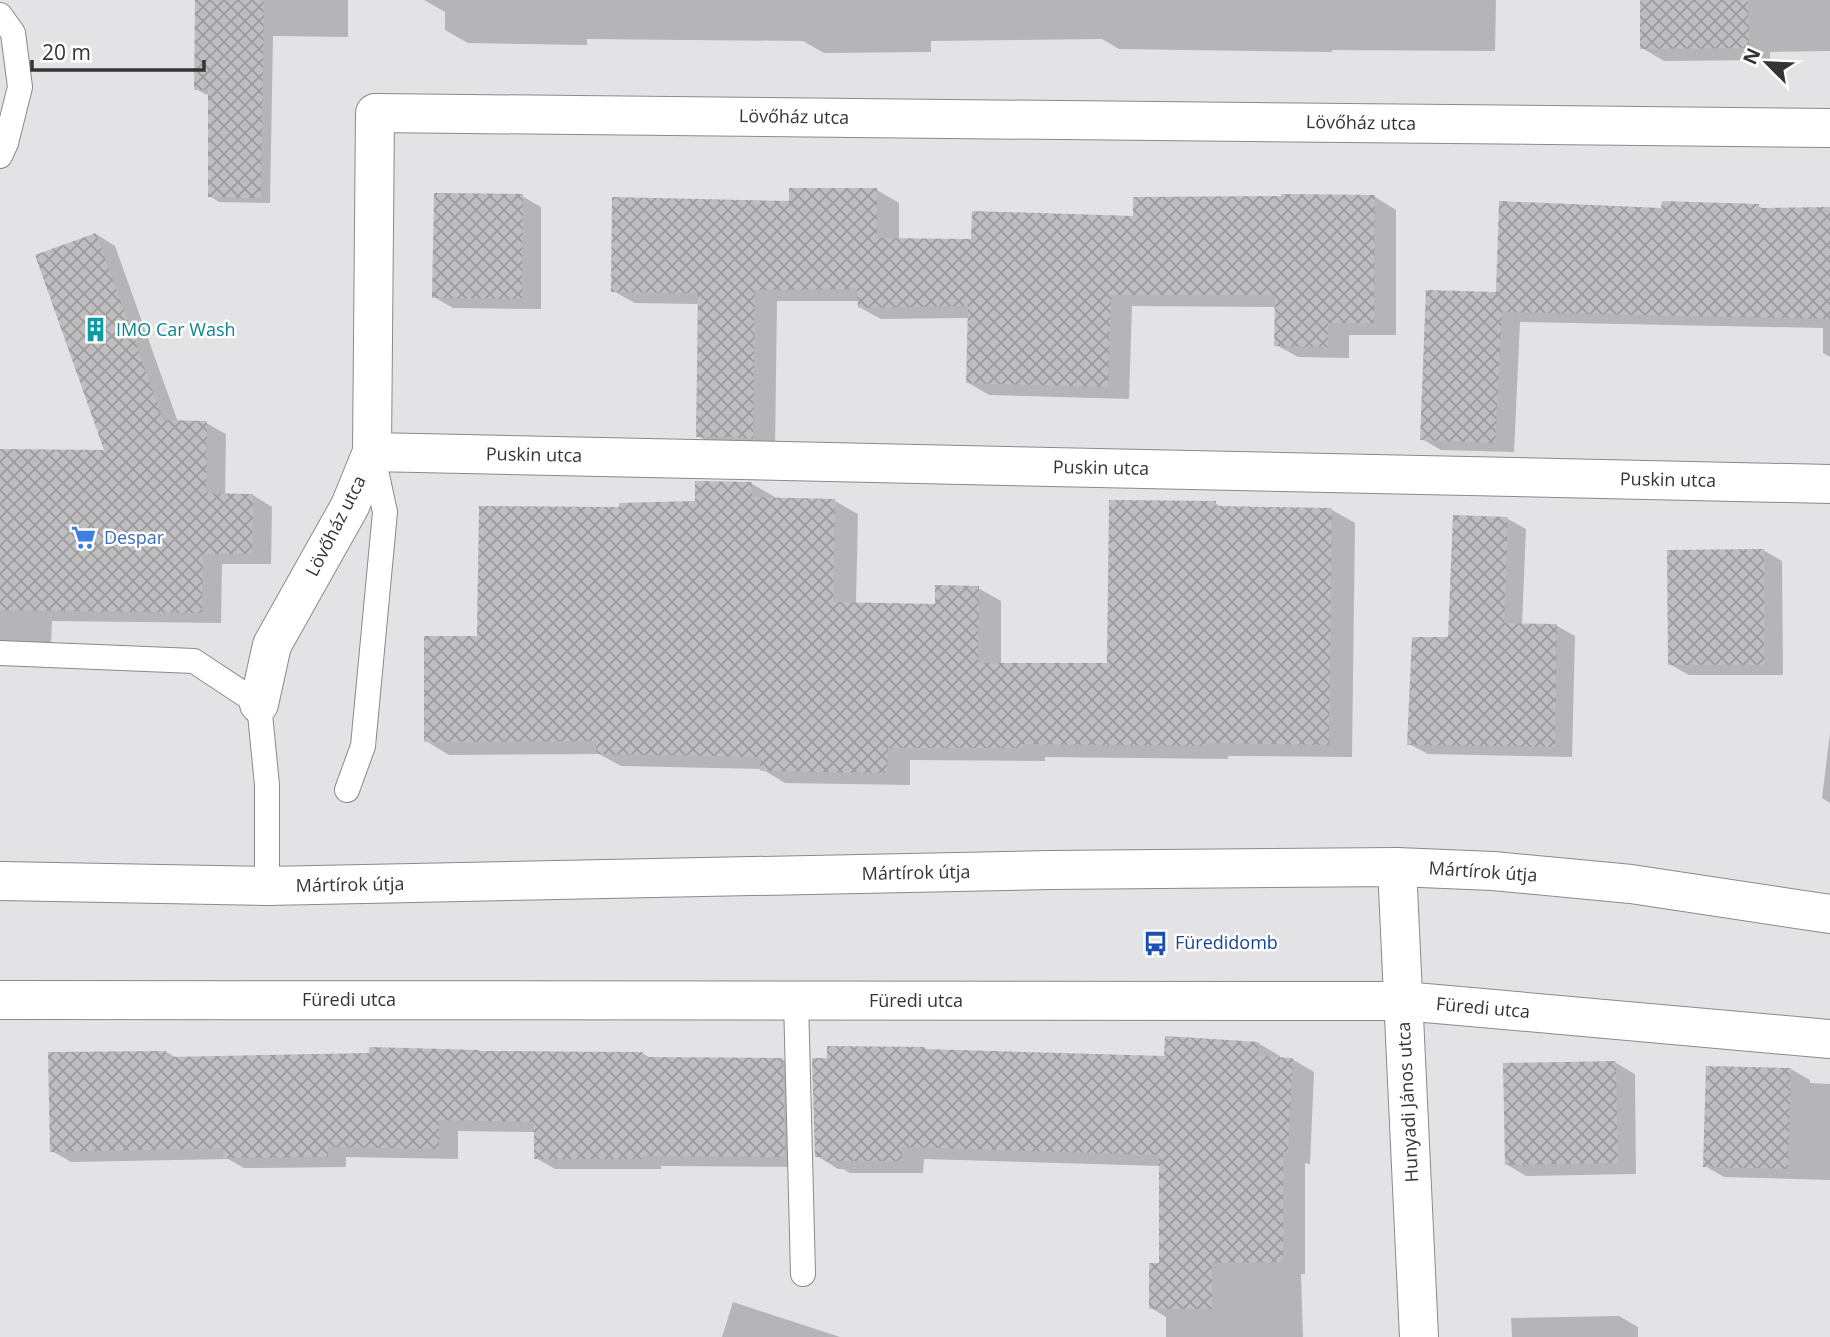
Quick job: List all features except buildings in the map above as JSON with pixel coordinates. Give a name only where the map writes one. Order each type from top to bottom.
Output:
[{"type":"street","name":"Lövőház utca","points":[[259,704],[272,645],[350,506],[372,452],[375,113],[1830,128]]},
{"type":"street","name":"Puskin utca","points":[[372,452],[1830,484]]},
{"type":"street","name":"Mártírok útja","points":[[0,881],[267,886],[1049,870],[1396,867],[1493,871],[1631,884],[1830,914]]},
{"type":"street","name":"Hunyadi János utca","points":[[1396,867],[1419,1337]]},
{"type":"street","name":"Füredi utca","points":[[0,1000],[1403,1001],[1830,1039]]},
{"type":"lane","points":[[0,15],[13,33],[20,87],[6,143],[0,156]]},
{"type":"lane","points":[[348,790],[363,746],[385,512],[372,452]]},
{"type":"lane","points":[[0,653],[194,661],[259,704],[267,785],[267,886]]},
{"type":"lane","points":[[796,1000],[803,1274]]},
{"type":"place","name":"IMO Car Wash","points":[[96,330]]},
{"type":"place","name":"Despar","points":[[84,538]]},
{"type":"place","name":"Füredidomb","points":[[1155,943]]}]
